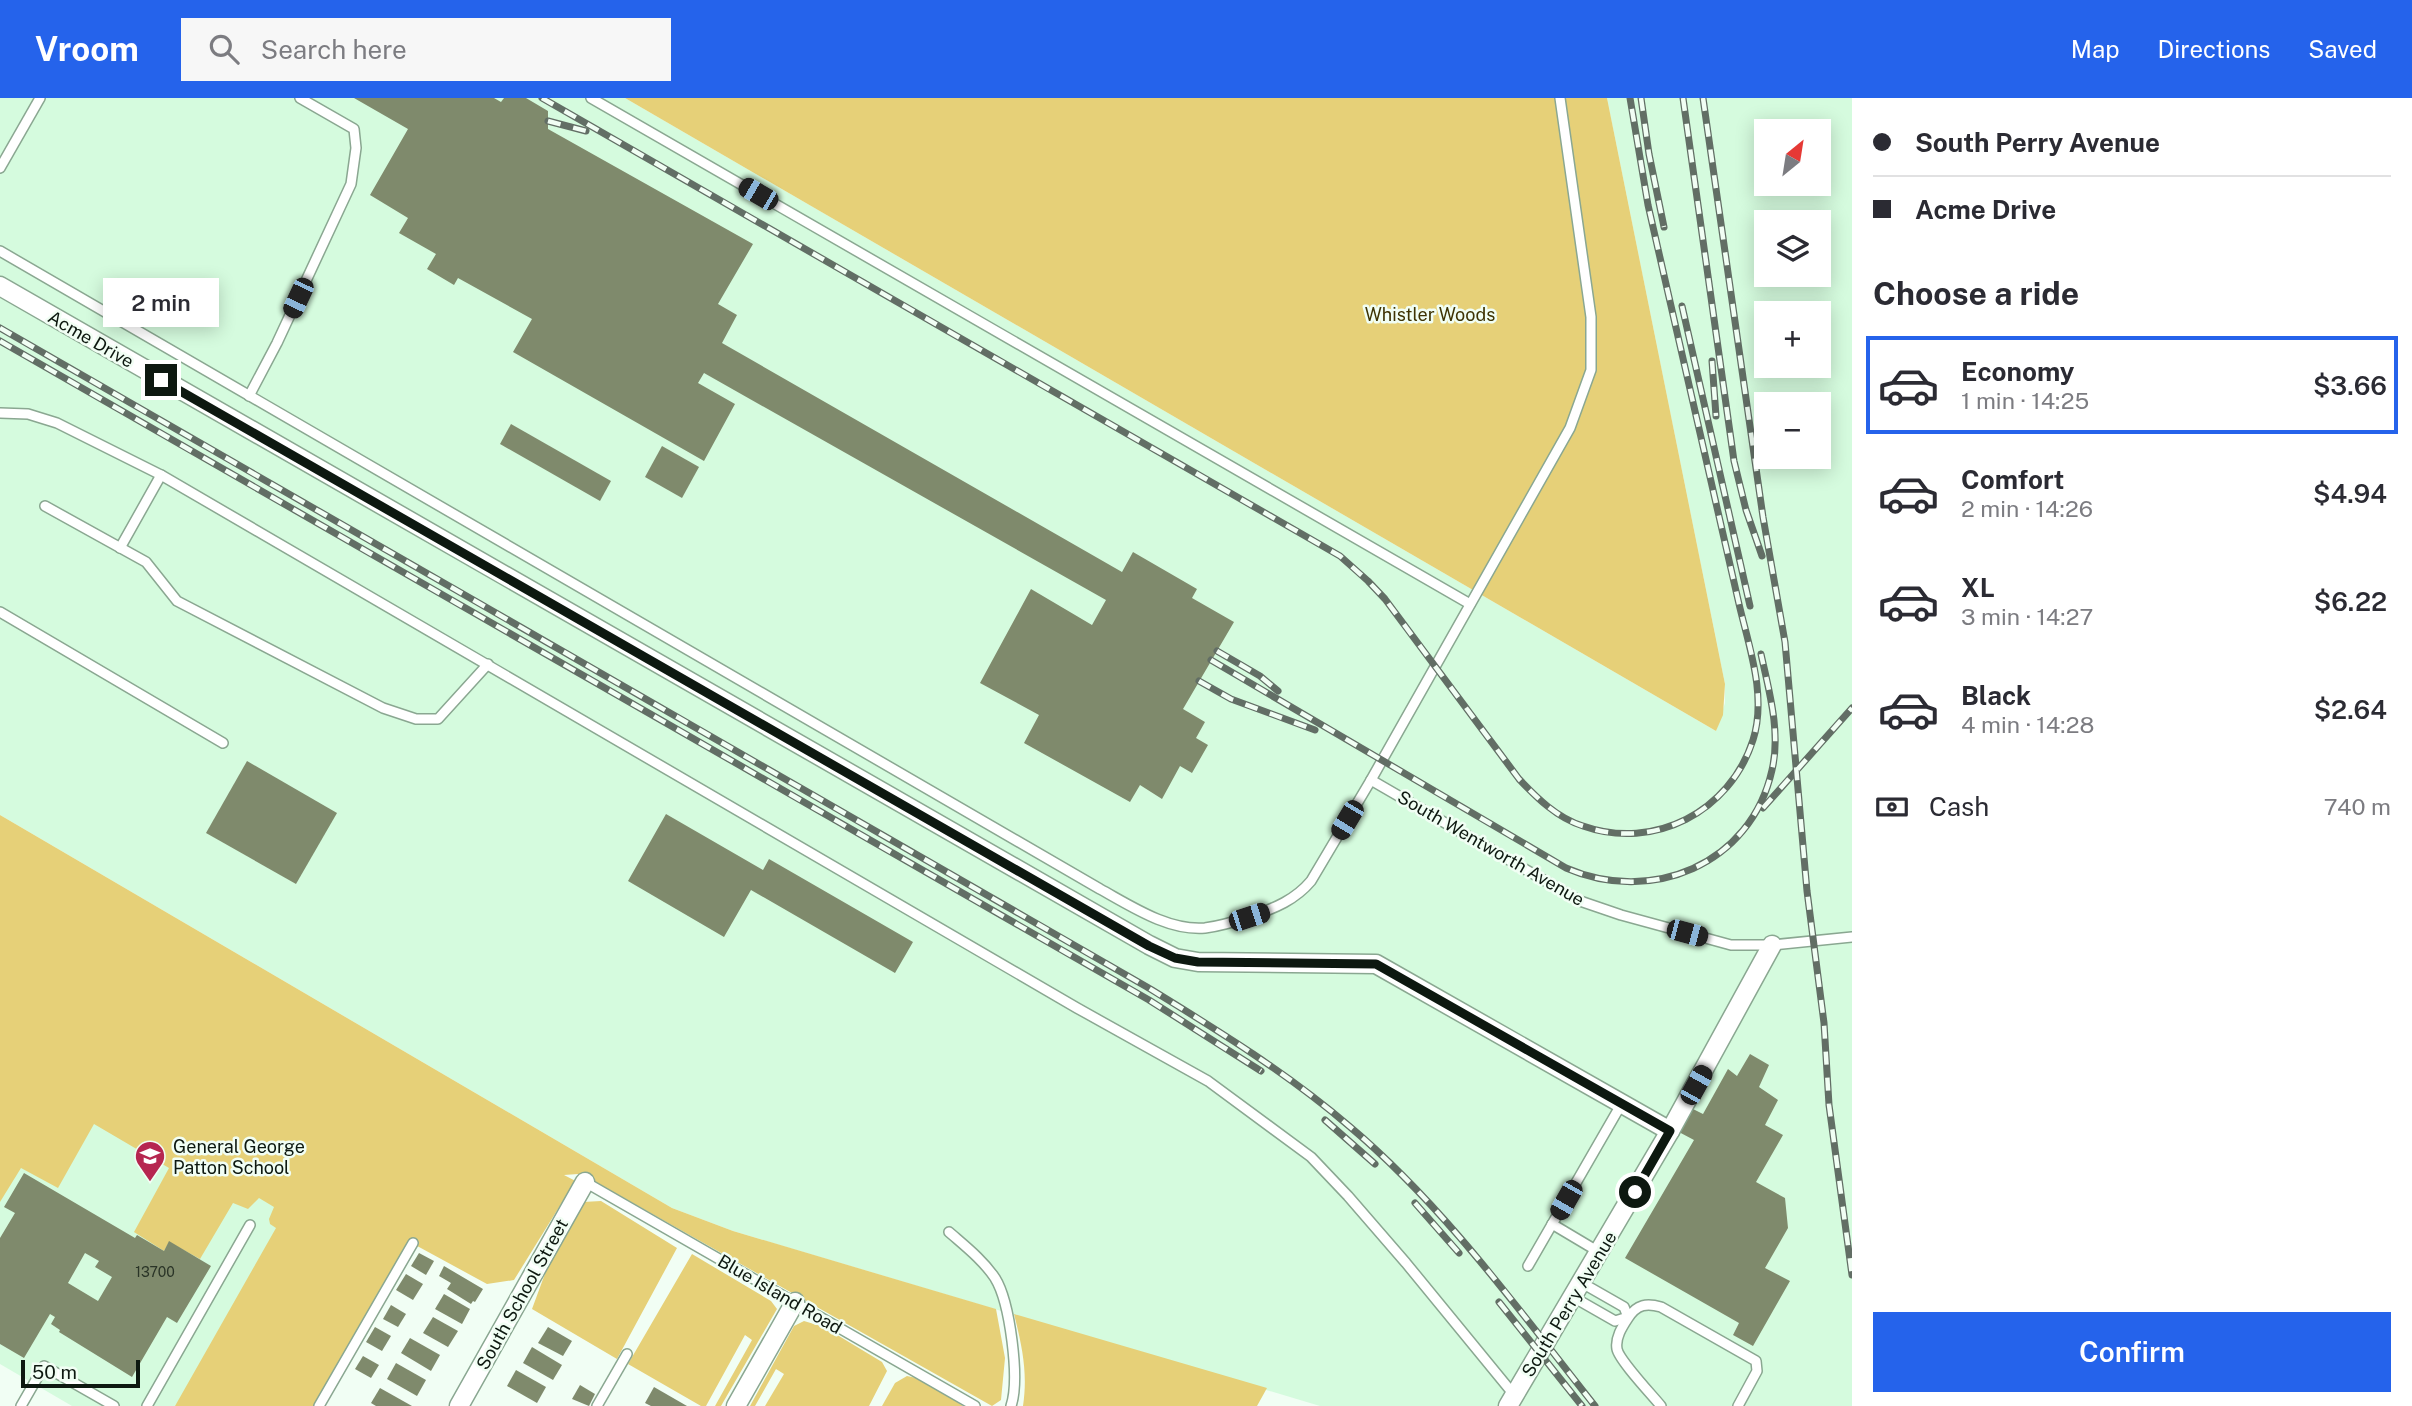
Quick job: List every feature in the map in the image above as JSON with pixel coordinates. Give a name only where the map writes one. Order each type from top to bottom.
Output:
[{"type":"street","name":"Acme Drive","points":[[0,286],[1149,946],[1175,958],[1198,962],[1376,964],[1622,1103]]},
{"type":"street","name":"South Perry Avenue","points":[[1512,1401],[1670,1131],[1772,945]]},
{"type":"street","points":[[1622,1103],[1670,1131]]},
{"type":"street","name":"South School Street","points":[[459,1406],[585,1182]]},
{"type":"street","points":[[736,1406],[795,1303]]},
{"type":"lane","points":[[0,168],[40,98]]},
{"type":"lane","points":[[249,396],[277,343],[351,184],[356,148],[354,129],[300,98]]},
{"type":"lane","points":[[591,98],[1470,604]]},
{"type":"lane","points":[[0,251],[1130,905],[1184,927],[1204,928],[1226,924],[1271,909],[1289,901],[1311,881],[1570,428],[1591,370],[1591,317],[1560,98]]},
{"type":"lane","points":[[0,413],[28,414],[57,423],[161,475],[1077,1008],[1208,1081],[1311,1157],[1348,1196],[1512,1401]]},
{"type":"lane","points":[[120,548],[161,475]]},
{"type":"lane","points":[[45,506],[145,562],[177,601],[383,708],[416,719],[438,719],[488,664]]},
{"type":"lane","points":[[0,612],[223,743]]},
{"type":"lane","name":"South Wentworth Avenue","points":[[1371,780],[1580,901],[1621,915],[1731,944],[1772,945],[1852,937]]},
{"type":"lane","points":[[1528,1266],[1622,1103]]},
{"type":"lane","name":"Blue Island Road","points":[[585,1182],[975,1406]]},
{"type":"lane","points":[[1552,1224],[1599,1252]]},
{"type":"lane","points":[[147,1406],[250,1225]]},
{"type":"lane","points":[[949,1232],[985,1265],[997,1281],[1014,1360],[1016,1387],[1011,1406]]},
{"type":"lane","points":[[319,1406],[412,1243]]},
{"type":"lane","points":[[1577,1290],[1615,1321],[1628,1317]]},
{"type":"lane","points":[[1577,1290],[1624,1307],[1628,1317]]},
{"type":"lane","points":[[1661,1406],[1618,1353],[1619,1334],[1628,1317],[1634,1309],[1645,1304],[1661,1307],[1756,1361],[1757,1371],[1738,1406]]},
{"type":"lane","points":[[597,1406],[627,1354]]},
{"type":"lane","points":[[21,1406],[44,1366],[114,1406]]},
{"type":"shaded area","points":[[0,98],[625,98],[1716,731],[1725,703],[1725,684],[1607,98],[1852,98],[1852,1406],[1320,1406],[733,1231],[672,1208],[0,815]]},
{"type":"shaded area","name":"General George Patton School","points":[[49,1038],[406,1244],[312,1406],[72,1406],[0,1364],[0,1122]]},
{"type":"green space","name":"Whistler Woods","points":[[625,98],[1607,98],[1725,684],[1723,715],[1716,731]]},
{"type":"green space","points":[[0,815],[672,1208],[733,1231],[996,1309],[1005,1358],[1001,1400],[992,1406],[578,1174],[564,1175],[589,1188],[577,1190],[561,1204],[514,1280],[487,1284],[408,1241],[314,1406],[175,1406],[276,1228],[270,1224],[269,1219],[274,1207],[259,1198],[248,1209],[233,1203],[200,1259],[169,1242],[164,1251],[134,1232],[169,1168],[94,1124],[58,1188],[21,1168],[0,1202]]},
{"type":"green space","points":[[601,1201],[677,1248],[617,1359],[532,1309],[546,1271],[544,1262],[583,1202]]},
{"type":"green space","points":[[692,1254],[771,1301],[777,1309],[721,1406],[715,1406],[752,1340],[745,1335],[706,1406],[701,1406],[628,1364]]},
{"type":"green space","points":[[1014,1314],[1267,1388],[1257,1406],[1023,1406],[1023,1360]]},
{"type":"green space","points":[[804,1321],[824,1327],[882,1362],[887,1371],[869,1406],[765,1406],[784,1374],[776,1369],[755,1406],[750,1406],[794,1326]]},
{"type":"green space","points":[[907,1376],[921,1379],[963,1406],[882,1406],[895,1383]]},
{"type":"building","points":[[354,98],[494,98],[501,102],[504,98],[526,98],[548,111],[548,129],[753,244],[718,304],[737,315],[722,343],[1122,572],[1133,552],[1197,589],[1192,598],[1234,622],[1183,709],[1205,722],[1196,738],[1208,745],[1192,773],[1180,766],[1162,799],[1140,785],[1130,802],[1024,743],[1039,715],[980,683],[1031,589],[1092,625],[1106,600],[704,373],[698,383],[735,404],[704,461],[513,352],[532,319],[458,278],[454,285],[427,269],[436,254],[399,233],[408,218],[370,195],[408,129]]},
{"type":"building","points":[[511,424],[611,481],[600,501],[500,444]]},
{"type":"building","points":[[662,446],[699,467],[682,498],[645,477]]},
{"type":"building","points":[[247,761],[337,813],[296,884],[206,833]]},
{"type":"building","points":[[666,814],[763,870],[769,859],[913,942],[895,973],[751,890],[724,937],[628,881]]},
{"type":"building","points":[[1750,1054],[1769,1065],[1759,1087],[1778,1100],[1765,1125],[1783,1135],[1756,1182],[1785,1198],[1788,1228],[1765,1268],[1790,1281],[1753,1346],[1733,1335],[1739,1323],[1625,1258],[1694,1140],[1677,1131],[1691,1108],[1703,1114],[1728,1069],[1737,1076]]},
{"type":"building","points":[[24,1173],[135,1238],[137,1235],[164,1251],[169,1241],[211,1266],[177,1323],[167,1317],[132,1377],[59,1332],[60,1330],[51,1324],[55,1317],[50,1314],[24,1358],[0,1344],[0,1238],[15,1213],[4,1207]],"holes":[[[85,1253],[99,1261],[95,1267],[112,1277],[98,1301],[68,1283]]]},
{"type":"building","points":[[419,1253],[434,1261],[426,1275],[411,1266]]},
{"type":"building","points":[[444,1266],[483,1289],[475,1302],[471,1304],[447,1289],[451,1283],[439,1276]]},
{"type":"building","points":[[406,1274],[423,1284],[413,1300],[396,1290]]},
{"type":"building","points":[[444,1294],[470,1309],[462,1324],[435,1309]]},
{"type":"building","points":[[391,1305],[406,1314],[398,1327],[383,1319]]},
{"type":"building","points":[[433,1317],[458,1331],[448,1347],[423,1333]]},
{"type":"building","points":[[375,1327],[391,1336],[382,1351],[366,1342]]},
{"type":"building","points":[[548,1327],[572,1341],[563,1356],[538,1343]]},
{"type":"building","points":[[410,1338],[440,1355],[431,1371],[401,1353]]},
{"type":"building","points":[[532,1347],[562,1365],[553,1380],[523,1363]]},
{"type":"building","points":[[363,1356],[379,1365],[371,1378],[355,1369]]},
{"type":"building","points":[[396,1363],[426,1380],[417,1396],[387,1379]]},
{"type":"building","points":[[516,1370],[546,1387],[537,1403],[507,1386]]},
{"type":"building","points":[[580,1385],[595,1394],[589,1406],[572,1399]]},
{"type":"building","points":[[654,1387],[687,1406],[651,1406],[645,1403]]},
{"type":"building","points":[[380,1388],[412,1406],[376,1406],[371,1403]]},
{"type":"railway","points":[[542,98],[1340,556],[1385,599],[1519,779],[1533,793],[1556,813],[1583,826],[1610,832],[1636,833],[1662,829],[1686,819],[1708,805],[1727,787],[1742,765],[1753,740],[1758,706],[1752,654],[1648,205],[1630,98]]},
{"type":"railway","points":[[1641,98],[1664,227]]},
{"type":"railway","points":[[1683,98],[1734,461],[1746,510],[1762,556]]},
{"type":"railway","points":[[1703,98],[1763,517],[1785,642],[1807,891],[1824,1023],[1829,1105],[1852,1275]]},
{"type":"railway","points":[[548,121],[586,131]]},
{"type":"railway","points":[[1682,306],[1750,606]]},
{"type":"railway","points":[[0,328],[1147,987],[1251,1052],[1325,1106],[1384,1157],[1417,1190],[1479,1260],[1595,1406]]},
{"type":"railway","points":[[0,341],[1149,1000],[1261,1071]]},
{"type":"railway","points":[[1712,361],[1716,416]]},
{"type":"railway","points":[[1217,651],[1260,676],[1278,691]]},
{"type":"railway","points":[[1211,660],[1566,868],[1598,878],[1631,882],[1663,878],[1693,869],[1720,853],[1743,831],[1761,803],[1772,770],[1775,741],[1773,712],[1761,654]]},
{"type":"railway","points":[[1199,681],[1231,699],[1315,730]]},
{"type":"railway","points":[[1763,808],[1852,708]]},
{"type":"railway","points":[[1325,1120],[1375,1164]]},
{"type":"railway","points":[[1415,1203],[1459,1253]]},
{"type":"railway","points":[[1499,1302],[1582,1406]]},
{"type":"place","name":"General George Patton School","points":[[150,1183]]},
{"type":"route","points":[[161,380],[1149,946],[1175,958],[1198,962],[1376,964],[1670,1131],[1635,1192]]}]
